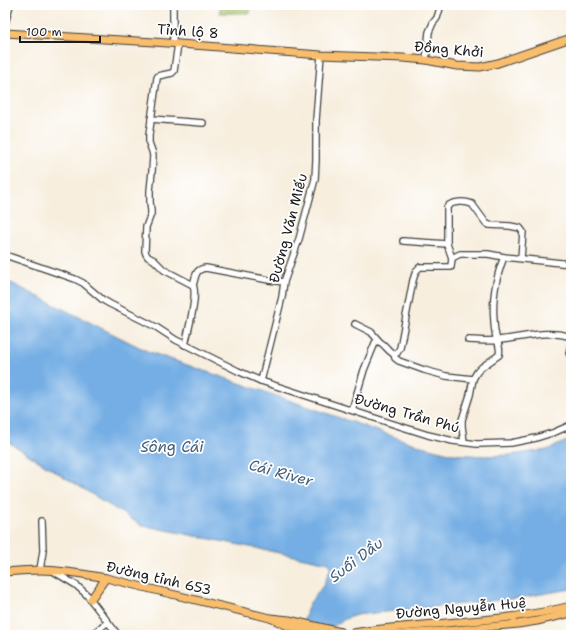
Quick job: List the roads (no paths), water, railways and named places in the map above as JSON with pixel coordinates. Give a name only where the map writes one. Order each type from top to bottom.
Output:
[{"type":"main road","name":"Tỉnh lộ 8","points":[[5,33],[321,55]]},
{"type":"main road","name":"Đồng Khởi","points":[[321,55],[426,60],[457,66],[480,67],[498,64],[571,38]]},
{"type":"main road","name":"Đường tỉnh 653","points":[[5,572],[40,570],[106,578],[288,623],[326,632],[338,633]]},
{"type":"main road","points":[[91,599],[106,578]]},
{"type":"main road","name":"Đường Nguyễn Huệ","points":[[338,633],[347,631],[354,634],[391,627],[517,617],[571,606]]},
{"type":"main road","name":"Đường Nguyễn Huệ","points":[[389,635],[456,630],[537,621],[571,613]]},
{"type":"main road","points":[[455,622],[456,630]]},
{"type":"street","points":[[5,24],[10,5]]},
{"type":"street","points":[[172,5],[176,44],[173,72],[160,75],[157,78],[149,139],[152,151],[150,198],[151,214],[146,227],[145,242],[146,254],[170,273],[194,285]]},
{"type":"street","points":[[426,60],[429,32],[432,23],[437,18],[441,5]]},
{"type":"street","name":"Đường Văn Miếu","points":[[261,381],[282,297],[284,282],[299,239],[315,179],[316,120],[321,55]]},
{"type":"street","points":[[152,119],[203,123]]},
{"type":"street","points":[[394,354],[397,353],[400,348],[410,292],[416,271],[420,267],[450,267],[452,265],[452,258],[447,244],[448,206],[450,204],[470,203],[486,224],[517,227],[521,229],[523,232],[521,258]]},
{"type":"street","points":[[403,241],[447,244]]},
{"type":"street","points":[[452,258],[460,254],[488,254],[571,264]]},
{"type":"street","name":"Đường Trần Phú","points":[[5,255],[83,283],[110,304],[156,327],[185,345],[238,371],[261,381],[387,422],[453,441],[477,444],[511,442],[536,438],[555,432],[571,424]]},
{"type":"street","points":[[464,442],[462,420],[470,395],[473,379],[482,367],[499,355],[500,349],[494,328],[493,302],[500,267],[504,257]]},
{"type":"street","points":[[185,345],[194,296],[194,285],[198,270],[201,268],[284,282]]},
{"type":"street","points":[[355,324],[372,332],[399,361],[446,376],[473,379]]},
{"type":"street","points":[[468,340],[497,341],[546,334],[559,334],[571,337]]},
{"type":"street","points":[[352,410],[364,370],[375,344],[379,341]]},
{"type":"street","points":[[571,344],[569,353],[571,357]]},
{"type":"street","points":[[40,570],[43,551],[42,521]]},
{"type":"street","points":[[53,571],[76,585],[91,599],[118,635]]},
{"type":"street","points":[[90,635],[108,622]]},
{"type":"water","name":"Sông Cái","points":[[5,280],[147,351],[421,446],[453,454],[485,456],[510,455],[547,450],[571,439],[571,589],[519,598],[356,615],[339,622],[325,635],[299,635],[309,604],[323,586],[331,567],[329,563],[141,525],[5,440]]},
{"type":"water label","name":"Cái River","points":[[281,473]]},
{"type":"water label","name":"Suối Dầu","points":[[356,560]]}]
